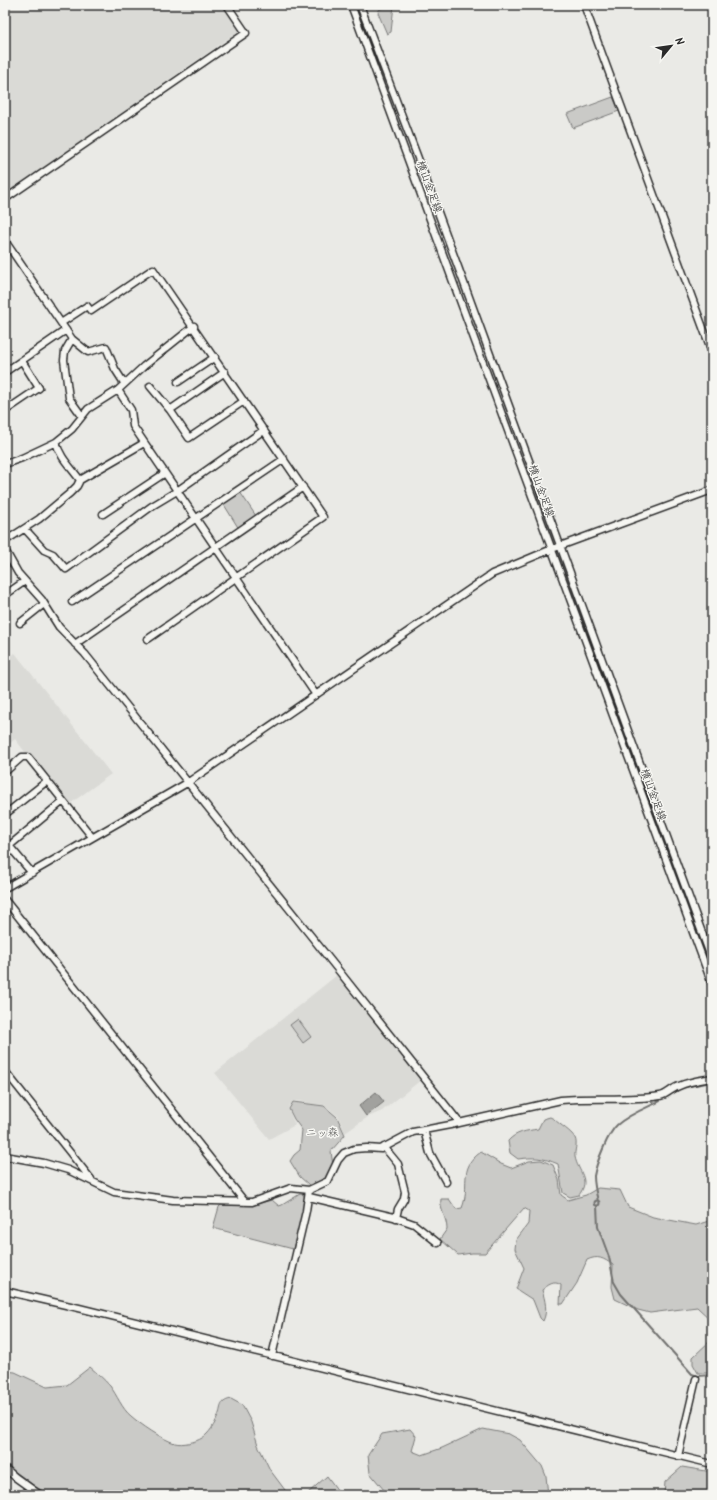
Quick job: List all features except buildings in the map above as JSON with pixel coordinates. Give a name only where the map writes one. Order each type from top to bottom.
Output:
[{"type":"street","points":[[5,198],[246,33],[226,5]]},
{"type":"street","name":"横山金足線","points":[[351,5],[712,984]]},
{"type":"street","name":"横山金足線","points":[[360,5],[424,174],[712,960]]},
{"type":"street","points":[[584,5],[712,352]]},
{"type":"street","points":[[5,241],[72,339],[88,352],[106,347],[115,369],[124,383]]},
{"type":"street","points":[[61,323],[87,306],[91,311],[153,268],[323,517],[148,639]]},
{"type":"street","points":[[5,464],[22,458],[56,442],[72,429],[82,416],[95,405],[118,390],[144,366],[194,326]]},
{"type":"street","points":[[5,372],[66,330]]},
{"type":"street","points":[[72,339],[65,351],[64,360],[69,398],[82,416]]},
{"type":"street","points":[[178,382],[215,357]]},
{"type":"street","points":[[5,411],[39,388],[22,361]]},
{"type":"street","points":[[170,410],[225,372]]},
{"type":"street","points":[[150,386],[170,410],[190,438],[244,401]]},
{"type":"street","points":[[118,390],[131,410],[133,426],[144,443],[197,518],[316,695]]},
{"type":"street","points":[[25,529],[44,550],[53,554],[66,569],[152,506],[177,491],[264,430]]},
{"type":"street","points":[[56,442],[64,462],[80,480]]},
{"type":"street","points":[[5,541],[25,529],[70,493],[77,486],[80,480],[144,443]]},
{"type":"street","points":[[72,602],[284,459]]},
{"type":"street","points":[[103,514],[165,473]]},
{"type":"street","points":[[75,644],[303,487]]},
{"type":"street","points":[[5,888],[188,782],[492,574],[552,549],[712,490]]},
{"type":"street","points":[[5,550],[18,573],[44,604],[59,628],[85,654],[458,1122]]},
{"type":"street","points":[[5,595],[25,581]]},
{"type":"street","points":[[20,623],[44,604]]},
{"type":"street","points":[[5,772],[22,757],[28,757],[92,837]]},
{"type":"street","points":[[8,812],[47,781]]},
{"type":"street","points":[[32,873],[7,843],[63,801]]},
{"type":"street","points":[[5,900],[245,1202]]},
{"type":"street","points":[[5,1071],[92,1181]]},
{"type":"street","points":[[5,1156],[44,1163],[68,1170],[114,1192],[173,1200],[245,1202],[260,1200],[290,1188],[308,1190],[328,1181],[338,1160],[344,1153],[354,1149],[381,1149],[413,1132],[561,1100],[618,1100],[662,1096],[678,1086],[692,1081],[712,1078]]},
{"type":"street","points":[[424,1130],[430,1153],[446,1182]]},
{"type":"street","points":[[384,1147],[398,1164],[405,1192],[404,1199],[398,1209],[396,1218]]},
{"type":"street","points":[[272,1356],[308,1197],[308,1190]]},
{"type":"street","points":[[308,1197],[396,1218],[414,1224],[438,1243]]},
{"type":"street","points":[[5,1291],[534,1419],[712,1464]]},
{"type":"street","points":[[678,1456],[696,1379]]},
{"type":"street","points":[[5,1468],[40,1495]]},
{"type":"shaded area","points":[[5,5],[230,5],[245,27],[5,194]]},
{"type":"shaded area","points":[[15,653],[111,774],[67,806],[15,739],[5,748],[5,662]]},
{"type":"shaded area","points":[[337,975],[421,1080],[382,1111],[368,1117],[345,1133],[338,1116],[324,1105],[293,1101],[288,1108],[295,1125],[269,1139],[215,1073]]},
{"type":"shaded area","points":[[376,1092],[384,1102],[366,1116],[359,1106]]},
{"type":"green space","points":[[387,5],[394,5],[391,32],[387,34],[378,13],[379,10]]},
{"type":"green space","points":[[613,97],[619,111],[573,128],[567,114]]},
{"type":"green space","points":[[240,492],[256,516],[239,529],[223,503]]},
{"type":"green space","points":[[298,1019],[311,1037],[303,1043],[290,1025]]},
{"type":"green space","name":"ニッ森","points":[[293,1102],[324,1106],[337,1117],[345,1135],[331,1151],[333,1166],[326,1179],[309,1185],[300,1177],[290,1161],[300,1150],[302,1130],[289,1109]]},
{"type":"green space","points":[[550,1117],[568,1130],[575,1138],[575,1157],[584,1180],[584,1184],[579,1195],[570,1197],[563,1193],[558,1164],[538,1158],[518,1159],[510,1153],[508,1141],[511,1138],[522,1132],[538,1129],[543,1119]]},
{"type":"green space","points":[[481,1152],[511,1168],[529,1161],[541,1160],[553,1165],[559,1180],[561,1195],[568,1200],[586,1195],[598,1188],[620,1190],[628,1207],[653,1217],[696,1225],[712,1220],[712,1321],[697,1307],[650,1313],[638,1310],[615,1299],[612,1287],[613,1265],[603,1259],[591,1258],[587,1260],[577,1283],[563,1304],[560,1304],[561,1285],[553,1283],[542,1290],[546,1309],[543,1321],[540,1318],[533,1300],[516,1289],[524,1268],[515,1249],[516,1240],[528,1224],[529,1211],[524,1208],[485,1253],[458,1255],[440,1239],[447,1229],[441,1206],[441,1199],[449,1199],[456,1209],[462,1208],[469,1165]]},
{"type":"green space","points":[[300,1194],[304,1195],[306,1199],[293,1249],[213,1228],[219,1207],[221,1205],[252,1205],[272,1200],[279,1206]]},
{"type":"green space","points":[[712,1339],[712,1373],[698,1373],[693,1364],[693,1357]]},
{"type":"green space","points":[[90,1367],[110,1386],[125,1410],[131,1416],[158,1435],[175,1443],[189,1443],[205,1436],[217,1419],[222,1404],[227,1400],[231,1399],[242,1405],[251,1422],[258,1445],[270,1470],[288,1494],[291,1495],[51,1495],[36,1487],[5,1464],[5,1371],[15,1372],[47,1387],[67,1385]]},
{"type":"green space","points":[[410,1429],[416,1436],[412,1451],[422,1455],[442,1448],[483,1429],[509,1434],[520,1440],[542,1466],[546,1476],[548,1495],[386,1495],[384,1490],[370,1473],[368,1455],[382,1434]]},
{"type":"green space","points":[[682,1467],[712,1472],[712,1495],[664,1495],[665,1482]]},
{"type":"green space","points":[[327,1476],[341,1495],[305,1495],[307,1494]]},
{"type":"waterway","points":[[673,1093],[684,1087],[712,1082]]},
{"type":"waterway","points":[[598,1201],[594,1176],[606,1141],[617,1125],[627,1118],[660,1101]]},
{"type":"waterway","points":[[597,1200],[600,1203],[597,1206],[594,1203],[597,1200]]},
{"type":"waterway","points":[[597,1206],[598,1227],[609,1257],[614,1282],[621,1294],[692,1374],[698,1376],[712,1375]]}]
